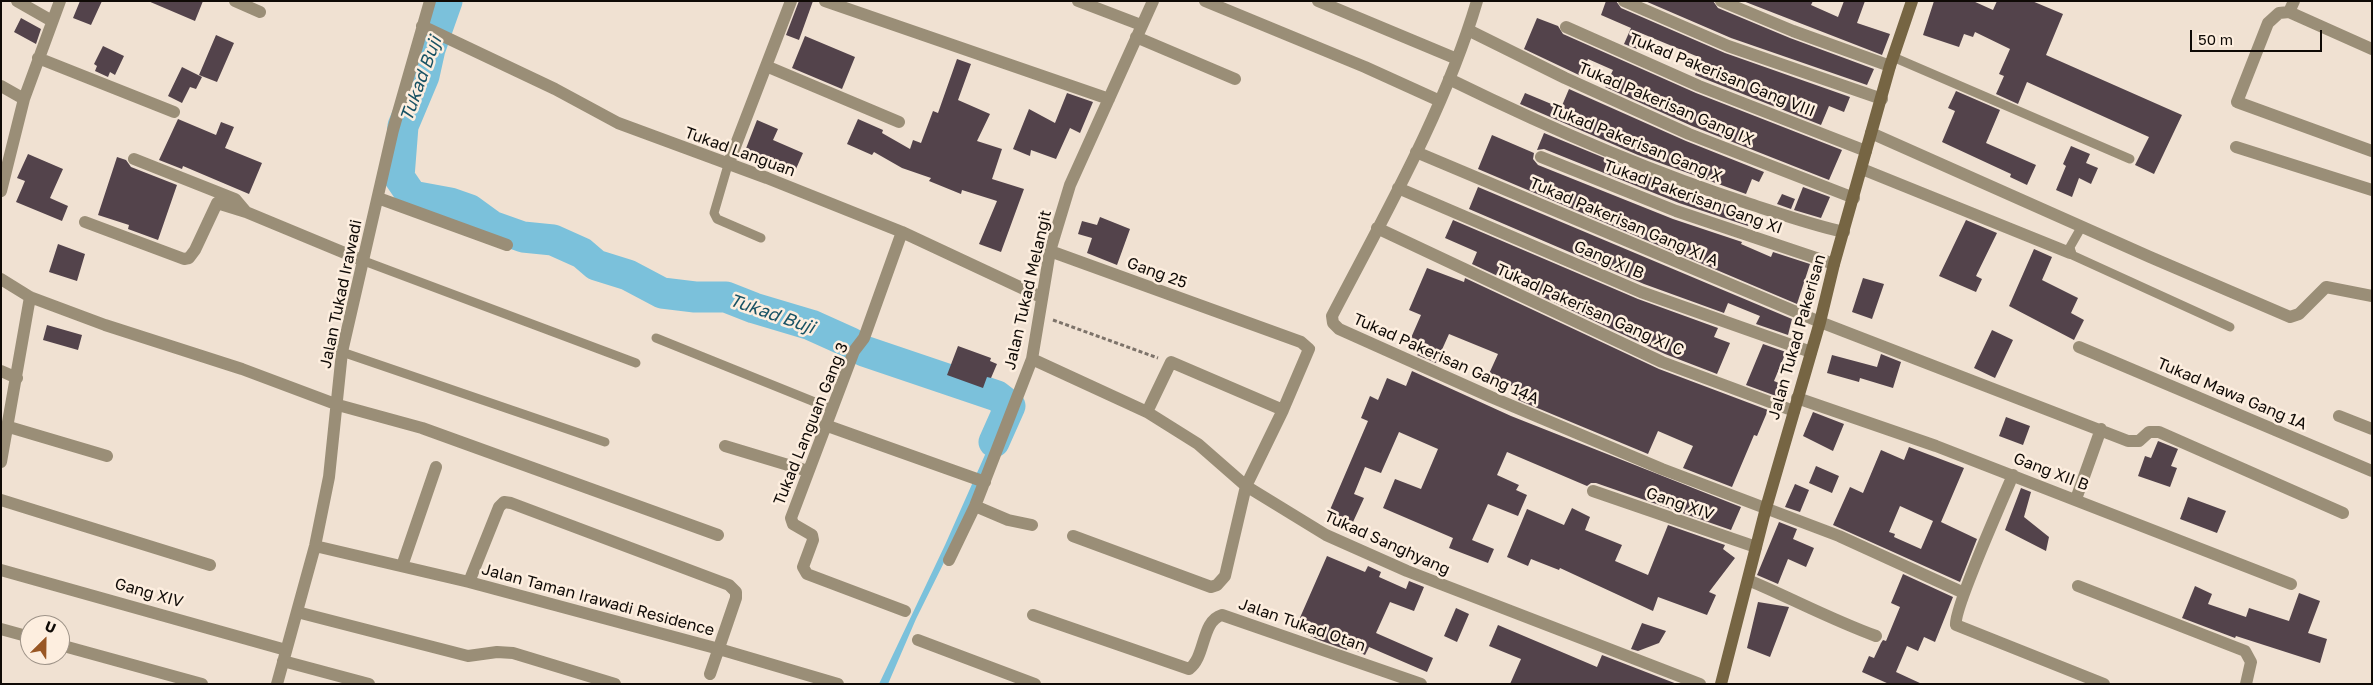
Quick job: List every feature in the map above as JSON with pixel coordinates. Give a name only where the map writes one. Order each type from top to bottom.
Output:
[{"type":"street","points":[[17,1],[52,21]]},
{"type":"street","points":[[1,190],[24,99],[60,1]]},
{"type":"street","points":[[235,1],[260,12]]},
{"type":"street","name":"Jalan Tukad Irawadi","points":[[277,684],[314,546],[329,477],[338,405],[342,352],[392,130],[427,28],[430,1]]},
{"type":"street","points":[[728,165],[791,1]]},
{"type":"street","points":[[825,1],[1109,99]]},
{"type":"street","points":[[1078,1],[1235,79]]},
{"type":"street","name":"Jalan Tukad Melangit","points":[[950,560],[975,506],[1032,359],[1050,250],[1070,185],[1153,1]]},
{"type":"street","points":[[1205,1],[1323,49],[1440,101]]},
{"type":"street","points":[[1318,1],[1457,59]]},
{"type":"street","name":"Tukad Pakerisan Gang 14A","points":[[1477,1],[1468,30],[1440,101],[1398,188],[1332,316],[1333,323],[1339,329],[1491,397],[1644,462],[1766,508]]},
{"type":"street","points":[[1624,1],[1728,46],[1882,99]]},
{"type":"street","points":[[1721,1],[1793,31],[1892,61]]},
{"type":"street","name":"Jalan Tukad Pakerisan","points":[[1721,684],[1766,508],[1820,322],[1834,264],[1892,61],[1912,1]]},
{"type":"street","points":[[2372,49],[2291,7],[2279,13],[2268,23],[2237,102],[2372,151]]},
{"type":"street","name":"Tukad Pakerisan Gang VIII","points":[[1566,27],[1699,86],[1866,151]]},
{"type":"street","name":"Tukad Languan","points":[[427,28],[555,89],[618,123],[767,178],[902,232],[1041,297]]},
{"type":"street","name":"Tukad Pakerisan Gang IX","points":[[1468,30],[1565,78],[1688,134],[1854,198]]},
{"type":"street","points":[[38,58],[174,112]]},
{"type":"street","points":[[766,66],[898,122]]},
{"type":"street","name":"Tukad Pakerisan Gang X","points":[[1449,79],[1519,113],[1652,170],[1808,223],[1844,232]]},
{"type":"street","points":[[1,86],[24,99]]},
{"type":"street","points":[[1871,133],[2290,317],[2299,314],[2326,287],[2372,296]]},
{"type":"street","points":[[2236,147],[2372,190]]},
{"type":"street","name":"Tukad Pakerisan Gang XI A","points":[[1416,152],[1820,322],[2133,442],[2139,441],[2149,432],[2159,432],[2343,514]]},
{"type":"street","name":"Tukad Pakerisan Gang XI","points":[[1541,157],[1676,210],[1834,264]]},
{"type":"street","points":[[134,158],[235,199],[246,212]]},
{"type":"street","points":[[1862,169],[2070,252]]},
{"type":"street","name":"Gang XI B","points":[[1398,188],[1641,292],[1811,352]]},
{"type":"street","points":[[378,198],[507,245]]},
{"type":"street","points":[[86,222],[184,259],[189,258],[196,250],[215,204],[246,212],[364,261]]},
{"type":"street","name":"Tukad Pakerisan Gang XI C","points":[[1377,228],[1639,351],[1796,405]]},
{"type":"street","name":"Tukad Languan Gang 3","points":[[902,232],[864,338],[854,351],[791,518],[793,524],[812,534],[813,540],[803,567],[804,571],[810,576],[905,611]]},
{"type":"street","name":"Gang 25","points":[[1050,250],[1300,342],[1309,350],[1283,410]]},
{"type":"street","points":[[1,279],[30,297],[105,325],[242,369],[338,405],[422,428],[718,535]]},
{"type":"street","points":[[1,462],[30,297]]},
{"type":"street","name":"Tukad Mawa Gang 1A","points":[[2078,347],[2372,471]]},
{"type":"street","name":"Tukad Sanghyang","points":[[1032,359],[1147,412],[1198,444],[1246,486],[1326,535],[1407,572],[1700,684]]},
{"type":"street","points":[[1073,536],[1212,587],[1217,586],[1225,576],[1246,486],[1283,410],[1172,362],[1147,412]]},
{"type":"street","points":[[1,371],[17,378]]},
{"type":"street","name":"Gang XII B","points":[[1796,405],[1850,415],[2076,499],[2291,584]]},
{"type":"street","points":[[2339,416],[2372,429]]},
{"type":"street","points":[[825,425],[969,475],[984,482]]},
{"type":"street","points":[[8,428],[107,456]]},
{"type":"street","points":[[2076,499],[2101,429]]},
{"type":"street","points":[[725,446],[808,471]]},
{"type":"street","points":[[402,566],[436,467]]},
{"type":"street","points":[[2013,475],[1954,620],[1959,628],[2104,684]]},
{"type":"street","name":"Gang XIV","points":[[1593,491],[1756,547]]},
{"type":"street","points":[[1,500],[210,565]]},
{"type":"street","name":"Jalan Taman Irawadi Residence","points":[[469,582],[499,507],[504,502],[512,503],[729,586],[736,592],[736,598],[710,674]]},
{"type":"street","points":[[975,506],[1008,520],[1032,525]]},
{"type":"street","points":[[1766,508],[1834,534],[1964,593]]},
{"type":"street","name":"Jalan Taman Irawadi Residence","points":[[314,546],[469,582],[719,649],[838,684]]},
{"type":"street","name":"Gang XIV","points":[[1,570],[285,656],[369,684]]},
{"type":"street","points":[[1748,580],[1784,595],[1817,613],[1876,636]]},
{"type":"street","points":[[2078,586],[2245,651],[2251,662],[2246,684]]},
{"type":"street","points":[[297,612],[468,656],[497,652],[513,653],[615,684]]},
{"type":"street","name":"Jalan Tukad Otan","points":[[1033,615],[1189,669],[1196,664],[1211,624],[1216,616],[1222,615],[1421,684]]},
{"type":"street","points":[[1,629],[20,634]]},
{"type":"street","points":[[918,640],[1034,684]]},
{"type":"street","points":[[70,648],[202,684]]},
{"type":"lane","points":[[1892,61],[2130,159]]},
{"type":"lane","points":[[728,165],[714,213],[717,219],[761,238]]},
{"type":"lane","points":[[2082,226],[2070,246],[2070,252],[2230,327]]},
{"type":"lane","points":[[364,261],[636,363]]},
{"type":"lane","points":[[656,338],[832,409]]},
{"type":"lane","points":[[342,352],[605,442]]},
{"type":"path","points":[[1039,315],[1172,362]]},
{"type":"water","points":[[1012,394],[965,520],[916,619],[888,684],[879,684],[945,545]]},
{"type":"building","points":[[80,1],[102,1],[91,25],[73,18]]},
{"type":"building","points":[[148,1],[203,1],[195,21]]},
{"type":"building","points":[[799,1],[813,1],[799,40],[786,35]]},
{"type":"building","points":[[1606,1],[1616,1],[1621,8],[1725,53],[1850,97],[1844,112],[1829,106],[1821,125],[1695,75],[1701,58],[1643,34],[1637,49],[1624,44],[1631,28],[1601,15]]},
{"type":"building","points":[[1645,1],[1713,1],[1718,8],[1790,38],[1874,69],[1867,85],[1731,38]]},
{"type":"building","points":[[1743,1],[1813,1],[1811,5],[1838,17],[1844,1],[1865,1],[1857,23],[1890,34],[1882,55]]},
{"type":"building","points":[[1934,1],[1973,1],[1993,10],[1997,1],[2032,1],[2063,14],[2046,55],[2182,115],[2154,174],[2135,165],[2149,137],[2027,82],[2018,104],[1996,94],[2004,76],[1999,74],[2010,49],[1975,32],[1973,37],[1964,34],[1959,47],[1923,35]]},
{"type":"building","points":[[21,18],[41,29],[36,44],[14,32]]},
{"type":"building","points":[[1537,18],[1558,26],[1563,34],[1696,93],[1842,150],[1829,180],[1692,126],[1605,87],[1613,70],[1588,59],[1581,76],[1524,49]]},
{"type":"building","points":[[216,35],[234,43],[217,82],[199,75]]},
{"type":"building","points":[[805,36],[855,57],[842,89],[792,68]]},
{"type":"building","points":[[103,46],[124,56],[115,75],[110,72],[108,77],[95,71],[97,66],[94,64]]},
{"type":"building","points":[[957,59],[971,64],[958,100],[990,114],[977,141],[1002,149],[992,179],[1024,189],[1001,252],[979,244],[997,201],[962,190],[961,194],[929,181],[931,178],[902,168],[874,152],[872,155],[847,144],[858,119],[883,130],[882,133],[910,149],[913,140],[921,143],[933,111],[938,113]]},
{"type":"building","points":[[182,67],[202,77],[196,89],[190,87],[182,103],[168,96]]},
{"type":"building","points":[[1569,89],[1686,141],[1764,172],[1759,182],[1752,179],[1746,194],[1638,155],[1520,104],[1525,93],[1561,108]]},
{"type":"building","points":[[1956,91],[2000,110],[1986,143],[2036,165],[2027,185],[2010,177],[2011,174],[1942,142],[1955,111],[1948,108]]},
{"type":"building","points":[[1067,93],[1093,102],[1080,133],[1070,128],[1056,159],[1031,150],[1030,156],[1013,149],[1029,109],[1055,123]]},
{"type":"building","points":[[178,119],[216,135],[221,122],[234,127],[225,148],[262,163],[249,194],[183,166],[182,169],[159,160]]},
{"type":"building","points":[[757,120],[778,129],[773,140],[803,153],[792,178],[766,167],[769,161],[745,151]]},
{"type":"building","points":[[1544,133],[1670,185],[1753,214],[1748,226],[1679,203],[1544,149],[1537,150]]},
{"type":"building","points":[[1492,135],[1534,153],[1533,159],[1538,165],[1673,219],[1742,242],[1741,244],[1771,257],[1773,252],[1810,264],[1797,304],[1478,169]]},
{"type":"building","points":[[2071,146],[2090,154],[2086,163],[2098,168],[2091,184],[2079,178],[2072,197],[2056,190],[2066,166],[2063,164]]},
{"type":"building","points":[[28,154],[63,169],[50,198],[68,206],[62,221],[16,202],[25,181],[17,178]]},
{"type":"building","points":[[117,157],[126,160],[131,167],[177,185],[158,240],[128,229],[129,225],[98,215]]},
{"type":"building","points":[[1478,187],[1792,319],[1788,335],[1756,324],[1760,316],[1728,303],[1724,313],[1644,284],[1469,209]]},
{"type":"building","points":[[1803,187],[1830,197],[1821,218],[1794,210]]},
{"type":"building","points":[[1782,194],[1795,199],[1791,209],[1777,204]]},
{"type":"building","points":[[1100,217],[1130,229],[1117,265],[1087,253],[1092,238],[1078,234],[1082,221],[1097,225]]},
{"type":"building","points":[[1453,220],[1638,299],[1718,328],[1714,337],[1730,343],[1717,374],[1665,354],[1472,264],[1477,252],[1445,238]]},
{"type":"building","points":[[1966,220],[1997,233],[1976,276],[1982,279],[1976,292],[1939,276]]},
{"type":"building","points":[[58,244],[85,254],[77,281],[49,272]]},
{"type":"building","points":[[2034,249],[2052,257],[2042,280],[2078,298],[2071,313],[2084,320],[2074,340],[2009,306]]},
{"type":"building","points":[[1427,268],[1464,282],[1465,278],[1659,369],[1768,410],[1757,436],[1754,435],[1732,487],[1683,468],[1693,446],[1658,431],[1648,454],[1518,400],[1522,390],[1488,376],[1498,354],[1449,334],[1436,363],[1417,355],[1418,352],[1407,347],[1421,315],[1409,310]]},
{"type":"building","points":[[1863,278],[1884,284],[1872,319],[1852,312]]},
{"type":"building","points":[[47,325],[82,335],[78,350],[43,340]]},
{"type":"building","points":[[1992,330],[2013,340],[1995,378],[1974,368]]},
{"type":"building","points":[[1763,344],[1786,352],[1774,381],[1781,384],[1776,396],[1746,385]]},
{"type":"building","points":[[958,346],[991,358],[990,361],[997,364],[991,378],[987,377],[983,388],[947,375]]},
{"type":"building","points":[[1881,354],[1901,362],[1893,388],[1860,378],[1859,382],[1827,373],[1832,355],[1877,367]]},
{"type":"building","points":[[1412,371],[1511,416],[1741,507],[1731,530],[1596,483],[1591,483],[1587,486],[1507,452],[1497,475],[1519,485],[1516,490],[1527,495],[1518,516],[1488,504],[1472,540],[1494,549],[1488,563],[1449,548],[1453,538],[1383,508],[1395,479],[1421,489],[1438,449],[1399,432],[1381,473],[1365,467],[1354,494],[1364,498],[1353,522],[1326,519],[1368,421],[1361,418],[1370,396],[1378,400],[1387,378],[1406,386]]},
{"type":"building","points":[[1813,412],[1844,424],[1833,451],[1803,436]]},
{"type":"building","points":[[2006,417],[2030,426],[2023,445],[1999,436]]},
{"type":"building","points":[[2158,441],[2178,449],[2171,466],[2177,468],[2170,487],[2138,476],[2145,456],[2151,458]]},
{"type":"building","points":[[1909,447],[1964,468],[1941,522],[1977,539],[1960,582],[1833,525],[1850,487],[1863,493],[1881,450],[1904,460]],"holes":[[[1900,506],[1933,521],[1921,549],[1894,537],[1895,534],[1889,532]]]},
{"type":"building","points":[[1816,466],[1839,476],[1832,493],[1809,483]]},
{"type":"building","points":[[1795,484],[1809,490],[1800,512],[1785,507]]},
{"type":"building","points":[[2021,488],[2031,492],[2024,517],[2049,537],[2046,551],[2005,530]]},
{"type":"building","points":[[2188,497],[2226,511],[2217,533],[2180,519]]},
{"type":"building","points":[[1572,508],[1590,517],[1585,530],[1622,545],[1615,561],[1648,575],[1668,525],[1725,545],[1723,549],[1735,558],[1709,592],[1716,595],[1707,615],[1658,597],[1653,611],[1560,568],[1559,570],[1531,559],[1528,566],[1507,557],[1527,509],[1564,525]]},
{"type":"building","points":[[1779,522],[1797,529],[1793,539],[1814,548],[1806,567],[1788,559],[1778,584],[1757,575]]},
{"type":"building","points":[[1327,556],[1365,572],[1368,566],[1381,572],[1379,577],[1406,589],[1409,581],[1424,587],[1414,611],[1390,602],[1376,633],[1433,658],[1427,672],[1369,647],[1365,655],[1348,647],[1347,650],[1319,640],[1295,629]]},
{"type":"building","points":[[1903,574],[1953,597],[1935,642],[1924,637],[1918,651],[1907,646],[1896,672],[1922,684],[1889,684],[1862,672],[1869,656],[1874,658],[1883,640],[1886,641],[1900,607],[1891,603]]},
{"type":"building","points":[[2195,586],[2212,594],[2208,604],[2246,617],[2249,608],[2289,621],[2299,593],[2320,601],[2308,633],[2327,639],[2320,663],[2236,636],[2235,638],[2182,618]]},
{"type":"building","points":[[1758,602],[1789,607],[1770,657],[1747,648]]},
{"type":"building","points":[[1456,608],[1469,614],[1457,642],[1444,636]]},
{"type":"building","points":[[1642,623],[1666,631],[1659,643],[1638,651],[1631,649]]},
{"type":"building","points":[[1498,625],[1597,667],[1602,655],[1677,684],[1510,684],[1521,659],[1489,646]]},
{"type":"waterway","name":"Tukad Buji","points":[[447,1],[430,49],[424,76],[403,126],[399,177],[412,196],[450,203],[470,210],[492,226],[523,237],[553,240],[582,253],[596,265],[628,275],[662,293],[695,297],[726,297],[754,308],[811,325],[864,351],[997,396],[1010,406],[994,442]]}]
